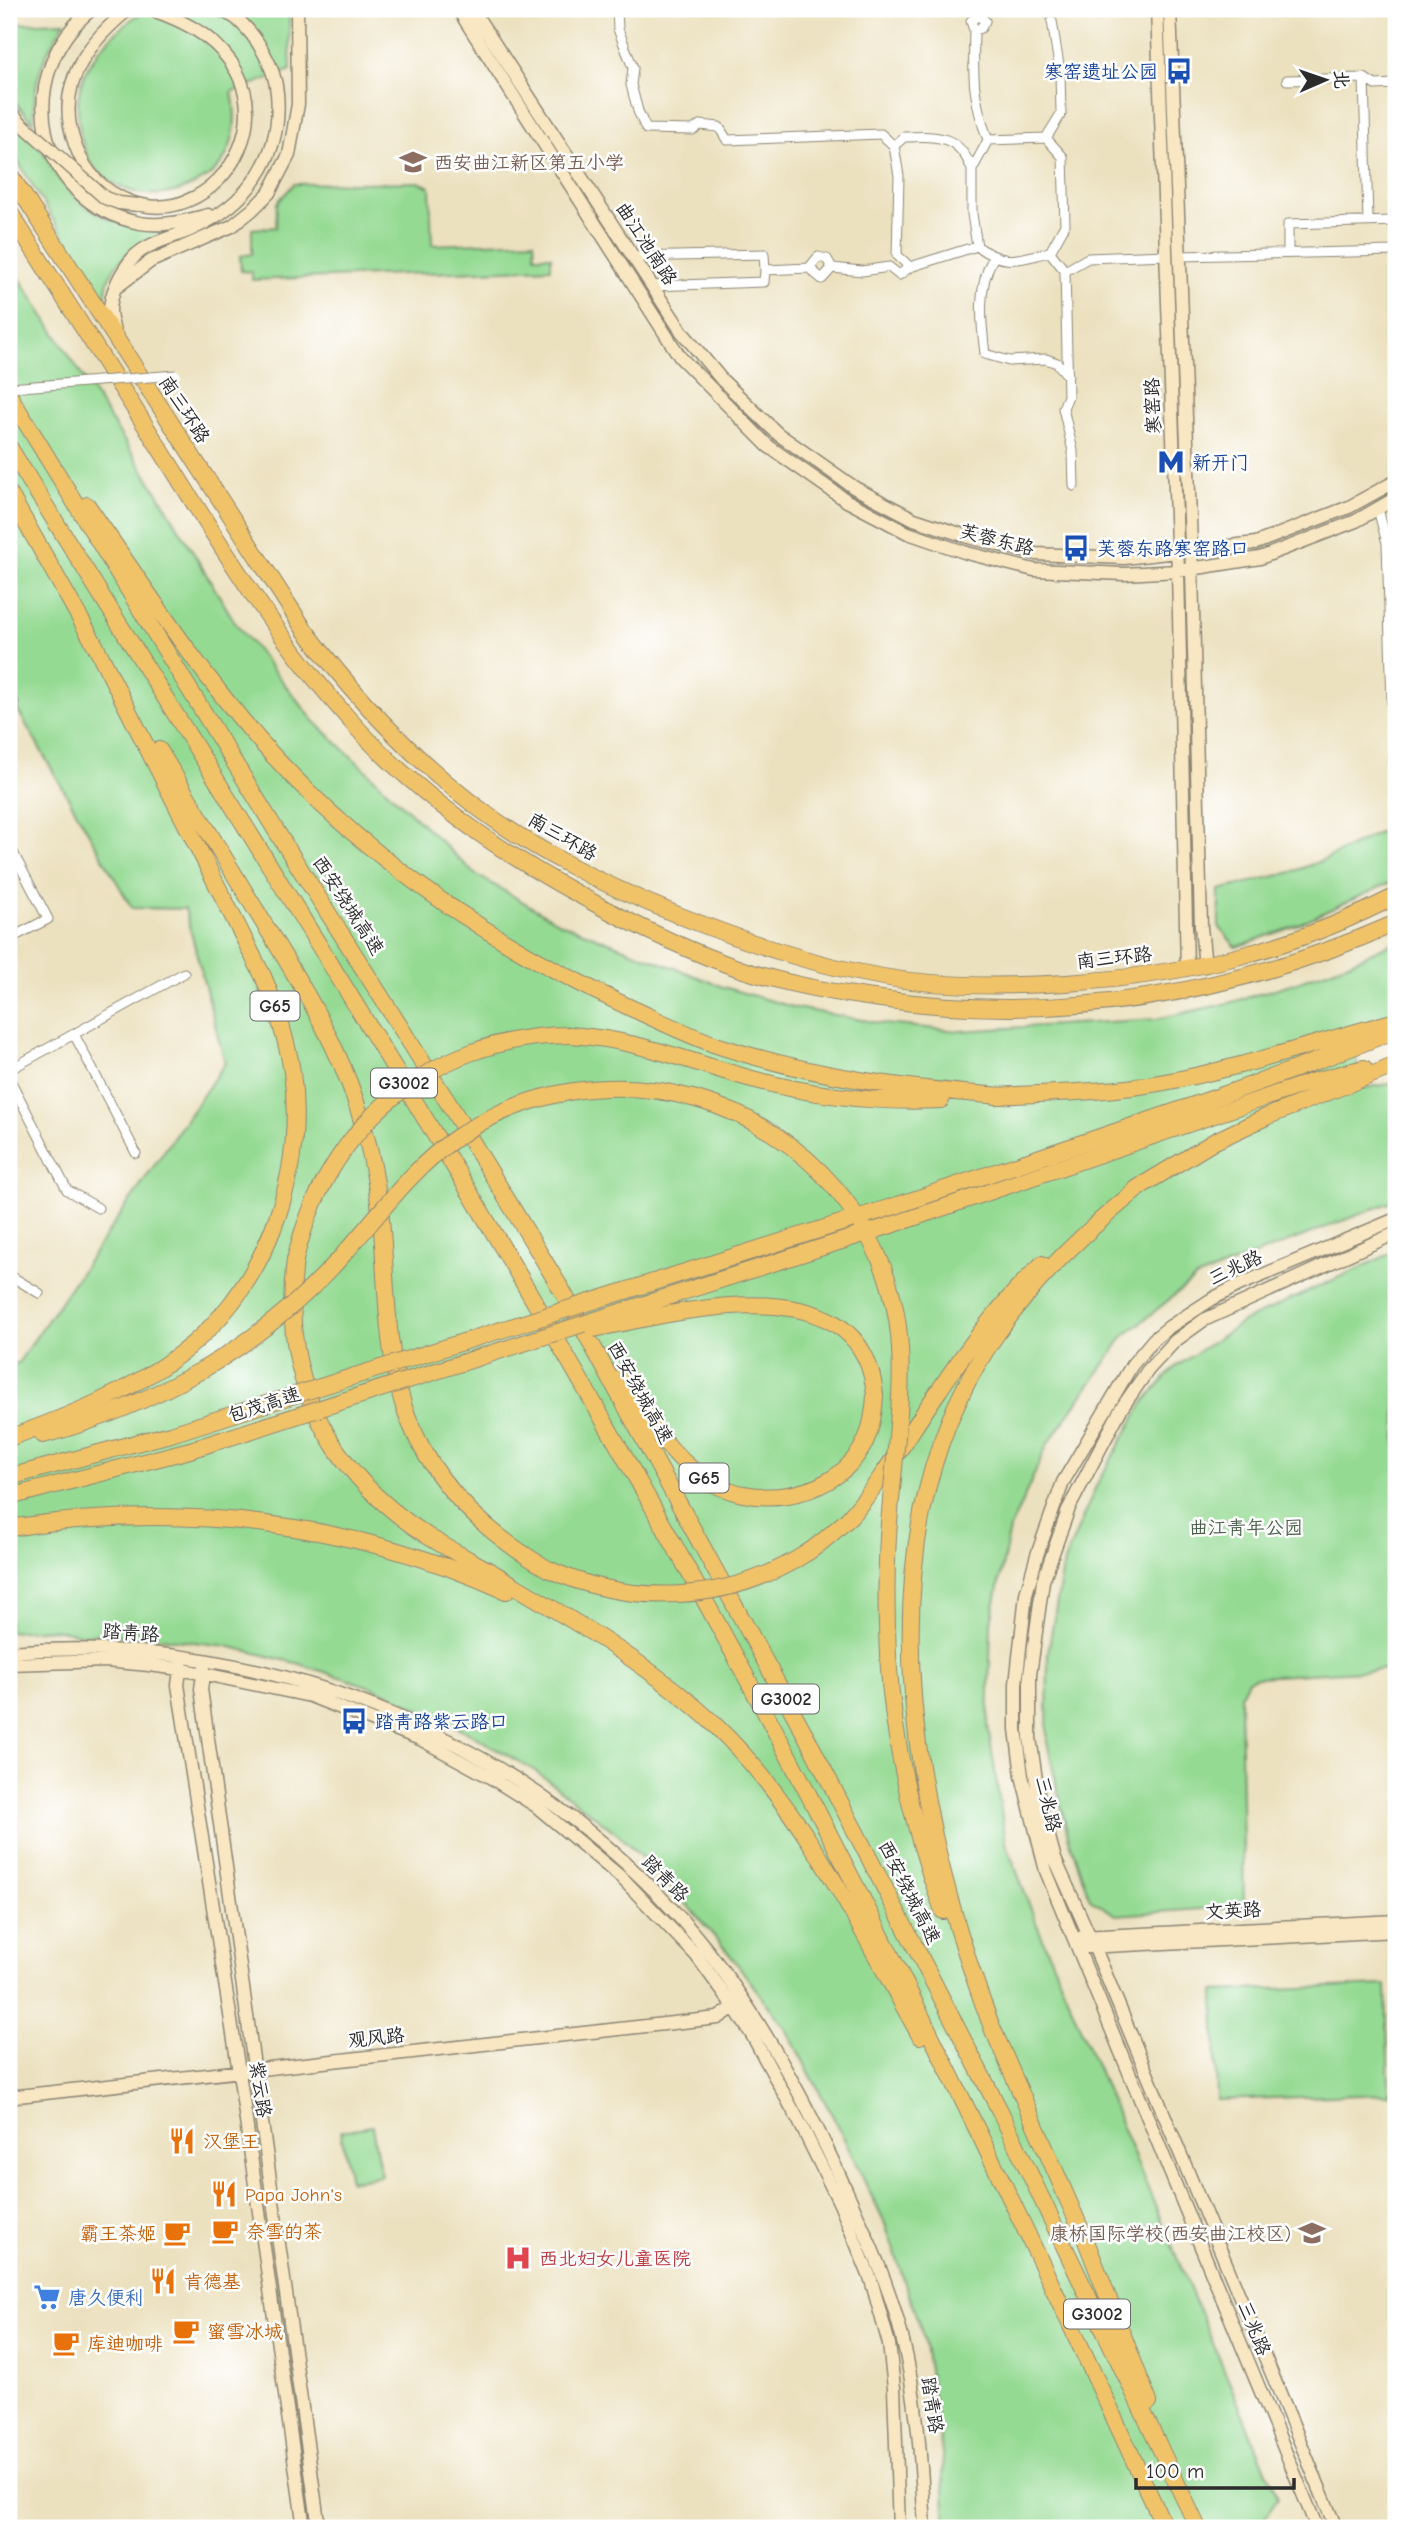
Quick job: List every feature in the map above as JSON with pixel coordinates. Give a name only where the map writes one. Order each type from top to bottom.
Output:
[{"type":"highway","name":"南三环路","points":[[9,173],[303,629],[348,685],[385,726],[470,802],[527,841],[624,893],[698,923],[820,964],[885,977],[967,985],[1035,985],[1188,970],[1242,957],[1331,927],[1396,896]]},
{"type":"highway","points":[[9,211],[259,604],[331,698],[390,761],[447,810],[515,858],[604,908],[702,955],[787,982],[862,997],[977,1009],[1104,1003],[1200,988],[1318,956],[1396,923]]},
{"type":"highway","points":[[10,394],[184,647],[254,734],[334,815],[390,863],[441,901],[541,964],[682,1032],[719,1046],[854,1081],[1003,1096]]},
{"type":"highway","name":"西安绕城高速","points":[[10,394],[280,837],[454,1112],[563,1292],[806,1736],[1000,2111],[1193,2519]]},
{"type":"highway","name":"G3002","points":[[9,447],[365,1019],[589,1395],[674,1544],[843,1859],[1007,2193],[1165,2528]]},
{"type":"highway","name":"G65","points":[[9,493],[94,643],[231,910],[274,1001],[292,1072],[295,1127],[293,1154],[280,1210],[265,1247],[230,1305],[210,1328],[181,1353],[136,1383],[77,1412],[9,1438]]},
{"type":"highway","points":[[94,643],[302,986],[341,1063],[363,1122],[374,1174],[389,1331],[397,1377],[405,1409],[422,1449],[450,1490],[472,1515],[498,1537],[548,1569],[584,1583],[621,1591],[660,1595],[707,1592],[755,1579],[813,1549],[847,1520],[883,1476],[939,1389],[1002,1304],[1077,1232],[1145,1183],[1215,1141],[1396,1062]]},
{"type":"highway","points":[[1007,2193],[833,1877],[767,1780],[718,1728],[682,1696],[626,1654],[425,1534],[375,1495],[344,1461],[322,1426],[299,1367],[290,1307],[295,1260],[305,1222],[324,1179],[358,1130],[388,1101],[428,1072],[471,1052],[524,1038],[570,1035],[625,1041],[758,1080],[850,1097],[911,1101],[1068,1094],[1167,1082],[1239,1066],[1396,1021]]},
{"type":"highway","points":[[9,1477],[174,1433],[898,1205],[1228,1093],[1396,1030]]},
{"type":"highway","points":[[529,1342],[904,1221],[1314,1081],[1396,1062]]},
{"type":"highway","points":[[9,1443],[111,1414],[162,1392],[248,1342],[298,1300],[342,1256],[430,1158],[454,1139],[499,1113],[547,1096],[598,1088],[634,1088],[671,1093],[730,1111],[775,1134],[805,1157],[830,1182],[872,1242],[892,1292],[899,1325],[902,1374],[886,1574],[888,1656],[900,1753],[923,1851],[945,1917],[1086,2241],[1193,2519]]},
{"type":"highway","points":[[994,2033],[955,1920],[926,1799],[915,1704],[912,1628],[914,1572],[921,1520],[930,1476],[947,1429],[965,1387],[993,1340],[1051,1268],[1145,1183]]},
{"type":"highway","name":"G65","points":[[529,1342],[715,1307],[785,1307],[829,1320],[851,1337],[867,1360],[875,1395],[871,1425],[864,1444],[854,1459],[833,1478],[817,1487],[788,1495],[760,1496],[732,1490],[702,1477],[673,1449],[628,1390],[563,1292]]},
{"type":"highway","name":"包茂高速","points":[[9,1497],[190,1450],[529,1342]]},
{"type":"highway","points":[[9,1528],[96,1518],[148,1516],[234,1520],[283,1526],[358,1540],[402,1552],[478,1578],[563,1617]]},
{"type":"street","points":[[92,9],[77,20],[65,37],[46,78],[43,100],[44,130],[52,154],[64,174],[96,205],[139,223],[184,221],[225,210]]},
{"type":"street","points":[[129,9],[106,27],[88,49],[74,76],[68,116],[80,157],[102,187],[123,200],[138,205]]},
{"type":"street","points":[[9,110],[104,198],[119,203],[153,207],[175,204],[198,196],[218,181],[233,161],[246,133],[248,108],[244,85],[218,45],[194,27],[149,9]]},
{"type":"street","points":[[116,341],[110,311],[115,288],[124,269],[135,255],[192,230],[225,210],[262,172],[274,144],[279,111],[276,82],[262,50],[237,19],[218,9]]},
{"type":"street","points":[[115,288],[151,261],[232,226],[269,193],[289,155],[298,104],[297,9]]},
{"type":"street","name":"曲江池南路","points":[[457,9],[680,357]]},
{"type":"street","name":"曲江池南路","points":[[472,9],[701,357]]},
{"type":"street","points":[[617,9],[618,29],[633,68],[631,85],[646,129],[693,130],[700,125],[719,127],[727,140],[881,134],[894,146],[899,176],[897,255],[889,267]]},
{"type":"street","name":"寒窑路","points":[[1157,9],[1178,571],[1188,970]]},
{"type":"street","name":"寒窑路","points":[[1170,9],[1191,550],[1200,903],[1205,966]]},
{"type":"street","points":[[1046,138],[1061,114],[1060,72],[1052,21]]},
{"type":"street","points":[[972,170],[988,140],[977,110],[973,80],[974,30]]},
{"type":"street","points":[[1364,78],[1368,221]]},
{"type":"street","points":[[1287,80],[1364,78],[1375,85],[1396,84]]},
{"type":"street","points":[[894,146],[904,137],[943,138],[967,155],[972,170],[972,214],[976,246],[993,258],[1014,260],[1051,252]]},
{"type":"street","points":[[988,140],[1046,138]]},
{"type":"street","points":[[1046,138],[1063,157],[1065,225],[1051,252]]},
{"type":"street","points":[[1288,253],[1288,224],[1396,221]]},
{"type":"street","points":[[832,268],[862,271],[889,267],[899,275],[910,267],[976,246]]},
{"type":"street","points":[[1180,256],[1396,251]]},
{"type":"street","points":[[1051,252],[1065,271],[1068,396],[1063,408],[1073,451],[1074,486]]},
{"type":"street","points":[[633,257],[764,254],[765,282],[652,286]]},
{"type":"street","points":[[897,255],[910,267]]},
{"type":"street","points":[[1065,271],[1088,258],[1166,255]]},
{"type":"street","points":[[809,268],[818,257],[827,259],[832,268]]},
{"type":"street","points":[[993,258],[985,272],[980,317],[985,354],[1009,361],[1046,359],[1057,363],[1068,376]]},
{"type":"street","points":[[765,270],[809,268],[822,279],[832,268]]},
{"type":"street","name":"芙蓉东路","points":[[680,357],[768,446],[847,501],[908,533],[967,553],[1034,570],[1124,573],[1178,571],[1260,558],[1356,521],[1396,498]]},
{"type":"street","name":"芙蓉东路","points":[[701,357],[778,434],[855,488],[914,519],[972,538],[1036,554],[1124,558],[1256,543],[1349,508],[1396,481]]},
{"type":"street","points":[[10,394],[176,375]]},
{"type":"street","points":[[1378,509],[1387,543],[1394,768]]},
{"type":"street","points":[[9,692],[14,702],[9,726]]},
{"type":"street","points":[[9,847],[48,919],[9,940]]},
{"type":"street","points":[[9,1070],[184,973]]},
{"type":"street","points":[[74,1034],[136,1153]]},
{"type":"street","points":[[9,1078],[66,1190],[98,1208]]},
{"type":"street","name":"三兆路","points":[[1317,2528],[1046,1871],[1022,1776],[1016,1729],[1016,1684],[1026,1594],[1063,1482],[1132,1365],[1168,1327],[1212,1298],[1396,1219]]},
{"type":"street","name":"三兆路","points":[[1336,2528],[1055,1859],[1039,1800],[1030,1738],[1030,1675],[1043,1581],[1069,1508],[1121,1409],[1148,1370],[1175,1341],[1204,1320],[1396,1233]]},
{"type":"street","points":[[9,1275],[39,1293]]},
{"type":"street","name":"踏青路","points":[[9,1652],[74,1648],[116,1649],[181,1663],[204,1674],[310,1696],[334,1704],[420,1739],[488,1776],[536,1806],[623,1879],[696,1955],[775,2048],[823,2140],[874,2252],[891,2296],[903,2341],[919,2435],[925,2528]]},
{"type":"street","name":"踏青路","points":[[9,1664],[106,1661],[181,1663],[206,1660],[285,1676],[331,1690],[405,1720],[497,1767],[575,1822],[650,1887],[708,1952],[738,2004],[840,2204],[871,2280],[891,2355],[898,2528]]},
{"type":"street","name":"紫云路","points":[[206,1660],[201,1689],[320,2528]]},
{"type":"street","name":"紫云路","points":[[181,1663],[178,1685],[239,2072],[303,2528]]},
{"type":"street","name":"文英路","points":[[1074,1942],[1396,1921]]},
{"type":"street","name":"文英路","points":[[1091,1941],[1396,1931]]},
{"type":"street","name":"观风路","points":[[9,2097],[718,2018],[738,2004]]},
{"type":"green space","points":[[147,9],[291,9],[291,70],[232,92],[235,113],[231,145],[214,172],[179,191],[154,194],[118,186],[97,170],[85,150],[80,134],[78,110],[83,78],[90,64],[109,39]]},
{"type":"green space","points":[[65,22],[40,70],[33,123],[9,95],[9,24]]},
{"type":"green space","points":[[9,118],[43,152],[56,175],[78,200],[119,223],[167,232],[142,244],[120,261],[109,279],[104,303],[9,147]]},
{"type":"green space","points":[[419,182],[430,187],[432,245],[534,241],[535,256],[551,256],[551,268],[252,280],[252,272],[241,271],[240,256],[252,254],[252,229],[276,227],[277,203],[294,184]]},
{"type":"green space","points":[[9,262],[159,495],[236,624],[314,721],[475,874],[558,922],[723,987],[796,1008],[884,1024],[960,1031],[1156,1019],[1229,1003],[1294,983],[1351,962],[1396,941],[1396,1016],[1349,1028],[1363,1088],[1396,1083],[1396,1200],[1196,1278],[1124,1336],[1047,1445],[1010,1529],[991,1622],[988,1726],[1006,1843],[1037,1925],[1278,2498],[1257,2528],[946,2528],[942,2452],[924,2339],[885,2224],[838,2126],[786,2029],[731,1956],[674,1889],[619,1835],[537,1772],[463,1730],[380,1690],[300,1664],[227,1646],[151,1637],[80,1634],[53,1629],[9,1632],[9,1365],[18,1363],[225,1063],[185,909],[132,908],[9,695]]},
{"type":"green space","points":[[1396,824],[1396,880],[1287,929],[1236,947],[1219,927],[1219,890],[1292,872],[1326,859]]},
{"type":"green space","name":"曲江青年公园","points":[[1394,1252],[1396,1669],[1257,1677],[1248,1680],[1240,1696],[1244,1906],[1116,1915],[1090,1899],[1068,1836],[1047,1742],[1048,1652],[1064,1562],[1097,1484],[1144,1402],[1174,1368],[1244,1321]]},
{"type":"green space","points":[[1386,1985],[1389,2094],[1217,2100],[1214,1991]]},
{"type":"green space","points":[[372,2126],[381,2176],[350,2181],[341,2131]]},
{"type":"place","name":"寒窑遗址公园","points":[[1179,71]]},
{"type":"place","name":"西安曲江新区第五小学","points":[[413,162]]},
{"type":"place","name":"新开门","points":[[1171,462]]},
{"type":"place","name":"芙蓉东路寒窑路口","points":[[1076,548]]},
{"type":"place","name":"踏青路紫云路口","points":[[354,1721]]},
{"type":"place","name":"汉堡王","points":[[182,2141]]},
{"type":"place","name":"Papa John's","points":[[224,2194]]},
{"type":"place","name":"奈雪的茶","points":[[225,2231]]},
{"type":"place","name":"霸王茶姬","points":[[177,2233]]},
{"type":"place","name":"康桥国际学校(西安曲江校区)","points":[[1312,2233]]},
{"type":"place","name":"西北妇女儿童医院","points":[[518,2258]]},
{"type":"place","name":"肯德基","points":[[163,2281]]},
{"type":"place","name":"唐久便利","points":[[47,2297]]},
{"type":"place","name":"蜜雪冰城","points":[[186,2331]]},
{"type":"place","name":"库迪咖啡","points":[[66,2343]]}]
